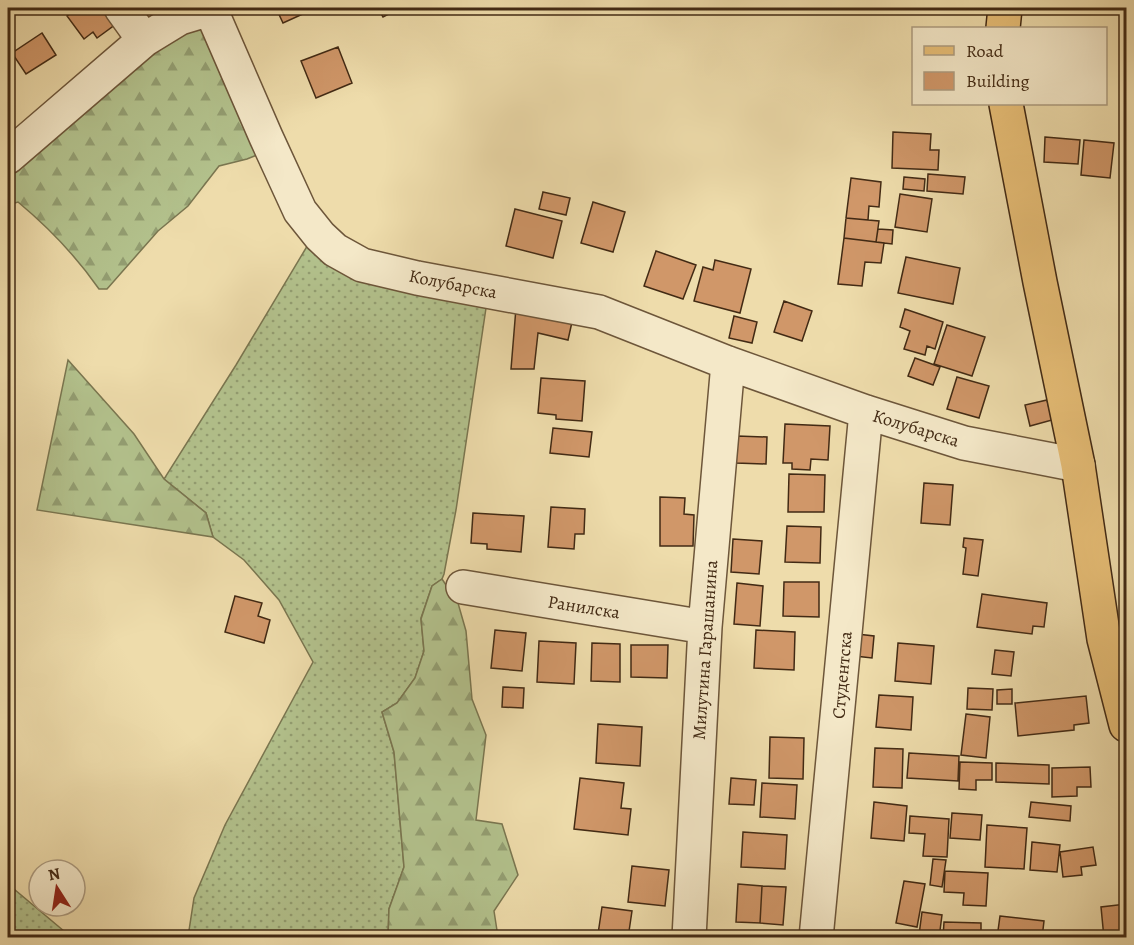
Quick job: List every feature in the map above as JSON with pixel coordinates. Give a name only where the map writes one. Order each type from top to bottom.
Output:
[{"type":"main road","points":[[1003,27],[1005,8]]},
{"type":"main road","points":[[1006,105],[1078,465],[1104,639],[1126,722]]},
{"type":"street","points":[[121,8],[144,40]]},
{"type":"street","name":"Колубарска","points":[[8,157],[144,40],[180,18],[212,8],[300,211],[320,236],[335,250],[362,265],[417,278],[599,312],[728,363],[866,412],[964,442],[1078,465]]},
{"type":"street","name":"Милутина Гарашанина","points":[[689,938],[705,627],[728,363]]},
{"type":"street","name":"Студентска","points":[[816,938],[866,412]]},
{"type":"street","name":"Ранилска","points":[[463,587],[705,627]]},
{"type":"green space","points":[[203,28],[262,153],[219,166],[188,206],[158,231],[107,289],[99,289],[61,242],[40,222],[18,202],[8,205],[8,166],[52,131],[73,123],[157,38]]},
{"type":"green space","points":[[309,243],[486,308],[456,510],[444,574],[442,579],[432,586],[421,618],[424,651],[415,678],[397,703],[382,712],[394,752],[404,867],[389,909],[388,937],[188,937],[194,898],[225,825],[313,662],[279,600],[244,560],[213,537],[206,513],[164,479]]},
{"type":"green space","points":[[68,360],[134,434],[164,479],[206,513],[213,537],[37,510]]},
{"type":"green space","points":[[442,579],[458,603],[466,631],[472,699],[486,735],[476,820],[502,824],[518,875],[494,911],[498,937],[388,937],[389,909],[404,867],[394,752],[382,712],[397,703],[415,678],[424,651],[421,619],[432,586]]},
{"type":"green space","points":[[8,884],[27,900],[27,918],[48,918],[71,937],[8,937]]},
{"type":"building","points":[[78,8],[104,8],[116,24],[97,38],[93,32],[84,39],[67,16]]},
{"type":"building","points":[[276,8],[316,8],[283,23]]},
{"type":"building","points":[[378,8],[400,8],[383,17]]},
{"type":"building","points":[[1062,8],[1113,8],[1113,11]]},
{"type":"building","points":[[42,33],[56,55],[26,74],[12,53]]},
{"type":"building","points":[[338,47],[352,83],[316,98],[301,61]]},
{"type":"building","points":[[893,132],[931,134],[930,150],[939,150],[938,170],[892,168]]},
{"type":"building","points":[[1045,137],[1080,140],[1078,164],[1044,162]]},
{"type":"building","points":[[1084,140],[1114,143],[1110,178],[1081,175]]},
{"type":"building","points":[[928,174],[965,177],[963,194],[927,191]]},
{"type":"building","points":[[904,177],[925,179],[924,191],[903,189]]},
{"type":"building","points":[[851,178],[881,182],[879,207],[869,206],[868,220],[846,218]]},
{"type":"building","points":[[543,192],[570,198],[566,215],[539,209]]},
{"type":"building","points":[[900,194],[932,199],[927,232],[895,227]]},
{"type":"building","points":[[593,202],[625,212],[613,252],[581,243]]},
{"type":"building","points":[[515,209],[562,221],[553,258],[506,246]]},
{"type":"building","points":[[846,218],[879,221],[876,242],[844,238]]},
{"type":"building","points":[[878,229],[893,230],[892,244],[876,242]]},
{"type":"building","points":[[844,238],[884,243],[881,263],[865,262],[862,286],[838,284]]},
{"type":"building","points":[[656,251],[696,265],[683,299],[644,286]]},
{"type":"building","points":[[906,257],[960,268],[953,304],[898,293]]},
{"type":"building","points":[[715,260],[751,269],[740,313],[694,301],[703,267],[713,270]]},
{"type":"building","points":[[784,301],[812,311],[802,341],[774,332]]},
{"type":"building","points":[[516,308],[572,322],[568,340],[538,333],[534,369],[511,369]]},
{"type":"building","points":[[905,309],[943,322],[935,349],[927,346],[925,355],[904,349],[910,331],[900,327]]},
{"type":"building","points":[[734,316],[757,322],[752,343],[729,338]]},
{"type":"building","points":[[947,325],[985,337],[972,376],[934,364]]},
{"type":"building","points":[[915,358],[940,367],[933,385],[908,376]]},
{"type":"building","points":[[957,377],[989,386],[979,418],[947,409]]},
{"type":"building","points":[[541,378],[585,381],[582,421],[556,419],[556,415],[538,413]]},
{"type":"building","points":[[1047,400],[1052,420],[1030,426],[1025,405]]},
{"type":"building","points":[[785,424],[830,426],[828,460],[811,459],[810,470],[792,469],[792,463],[783,463]]},
{"type":"building","points":[[553,428],[592,432],[589,457],[550,453]]},
{"type":"building","points":[[737,436],[767,437],[766,464],[736,463]]},
{"type":"building","points":[[789,474],[825,475],[824,512],[788,512]]},
{"type":"building","points":[[924,483],[953,485],[950,525],[921,523]]},
{"type":"building","points":[[660,497],[685,498],[684,514],[694,515],[693,546],[660,546]]},
{"type":"building","points":[[551,507],[585,509],[584,534],[575,534],[574,549],[548,547]]},
{"type":"building","points":[[473,513],[524,516],[521,552],[487,549],[487,544],[471,543]]},
{"type":"building","points":[[787,526],[821,527],[820,563],[785,562]]},
{"type":"building","points":[[964,538],[983,540],[978,576],[963,574],[966,548],[963,547]]},
{"type":"building","points":[[733,539],[762,541],[759,574],[731,572]]},
{"type":"building","points":[[784,582],[819,582],[819,617],[783,616]]},
{"type":"building","points":[[737,583],[763,586],[760,626],[734,624]]},
{"type":"building","points":[[982,594],[1047,603],[1044,627],[1033,626],[1032,634],[977,627]]},
{"type":"building","points":[[235,596],[262,603],[258,616],[270,620],[264,643],[225,632]]},
{"type":"building","points":[[495,630],[526,633],[522,671],[491,668]]},
{"type":"building","points":[[756,630],[795,632],[794,670],[754,668]]},
{"type":"building","points":[[857,634],[874,636],[872,658],[855,656]]},
{"type":"building","points":[[539,641],[576,643],[574,684],[537,682]]},
{"type":"building","points":[[592,643],[620,644],[620,682],[591,681]]},
{"type":"building","points":[[898,643],[934,646],[931,684],[895,681]]},
{"type":"building","points":[[631,645],[668,645],[667,678],[631,677]]},
{"type":"building","points":[[995,650],[1014,652],[1011,676],[992,674]]},
{"type":"building","points":[[503,687],[524,688],[523,708],[502,707]]},
{"type":"building","points":[[968,688],[993,689],[992,710],[967,709]]},
{"type":"building","points":[[1012,689],[1012,704],[997,704],[997,690]]},
{"type":"building","points":[[879,695],[913,697],[911,730],[876,727]]},
{"type":"building","points":[[1086,696],[1089,723],[1074,725],[1074,730],[1018,736],[1015,703]]},
{"type":"building","points":[[966,714],[990,717],[986,758],[961,755]]},
{"type":"building","points":[[598,724],[642,727],[640,766],[596,763]]},
{"type":"building","points":[[770,737],[804,738],[803,779],[769,778]]},
{"type":"building","points":[[875,748],[903,749],[902,788],[873,787]]},
{"type":"building","points":[[909,753],[959,756],[958,781],[907,778]]},
{"type":"building","points":[[960,762],[992,763],[992,780],[976,780],[976,790],[959,789]]},
{"type":"building","points":[[996,763],[1049,765],[1049,784],[996,782]]},
{"type":"building","points":[[1090,767],[1091,787],[1077,787],[1077,796],[1052,797],[1052,768]]},
{"type":"building","points":[[580,778],[624,783],[621,808],[631,809],[628,835],[574,829]]},
{"type":"building","points":[[731,778],[756,780],[754,805],[729,804]]},
{"type":"building","points":[[762,783],[797,785],[795,819],[760,817]]},
{"type":"building","points":[[874,802],[907,806],[904,841],[871,838]]},
{"type":"building","points":[[1031,802],[1071,806],[1070,821],[1029,817]]},
{"type":"building","points":[[952,813],[982,815],[980,840],[950,838]]},
{"type":"building","points":[[910,816],[949,819],[947,857],[923,856],[925,834],[909,833]]},
{"type":"building","points":[[987,825],[1027,828],[1024,869],[985,867]]},
{"type":"building","points":[[743,832],[787,835],[785,869],[741,867]]},
{"type":"building","points":[[1032,842],[1060,845],[1057,872],[1030,870]]},
{"type":"building","points":[[1093,847],[1096,865],[1081,867],[1082,875],[1063,877],[1060,852]]},
{"type":"building","points":[[933,859],[946,860],[942,887],[930,885]]},
{"type":"building","points":[[632,866],[669,870],[665,906],[628,902]]},
{"type":"building","points":[[945,871],[988,873],[986,906],[963,905],[964,893],[944,892]]},
{"type":"building","points":[[904,881],[925,884],[917,927],[896,923]]},
{"type":"building","points":[[738,884],[762,886],[760,923],[736,922]]},
{"type":"building","points":[[762,886],[786,887],[783,925],[760,923]]},
{"type":"building","points":[[1126,904],[1126,938],[1104,938],[1101,907]]},
{"type":"building","points":[[602,907],[632,911],[628,938],[598,934]]},
{"type":"building","points":[[922,912],[942,915],[939,938],[903,938],[904,933],[919,935]]},
{"type":"building","points":[[1000,916],[1044,921],[1042,938],[997,938]]},
{"type":"building","points":[[944,922],[981,923],[981,938],[943,938]]},
{"type":"building","points":[[847,931],[881,932],[881,938],[846,938]]},
{"type":"building","points":[[718,932],[754,933],[754,938],[718,938]]},
{"type":"building","points":[[758,933],[793,936],[793,938],[758,938]]}]
